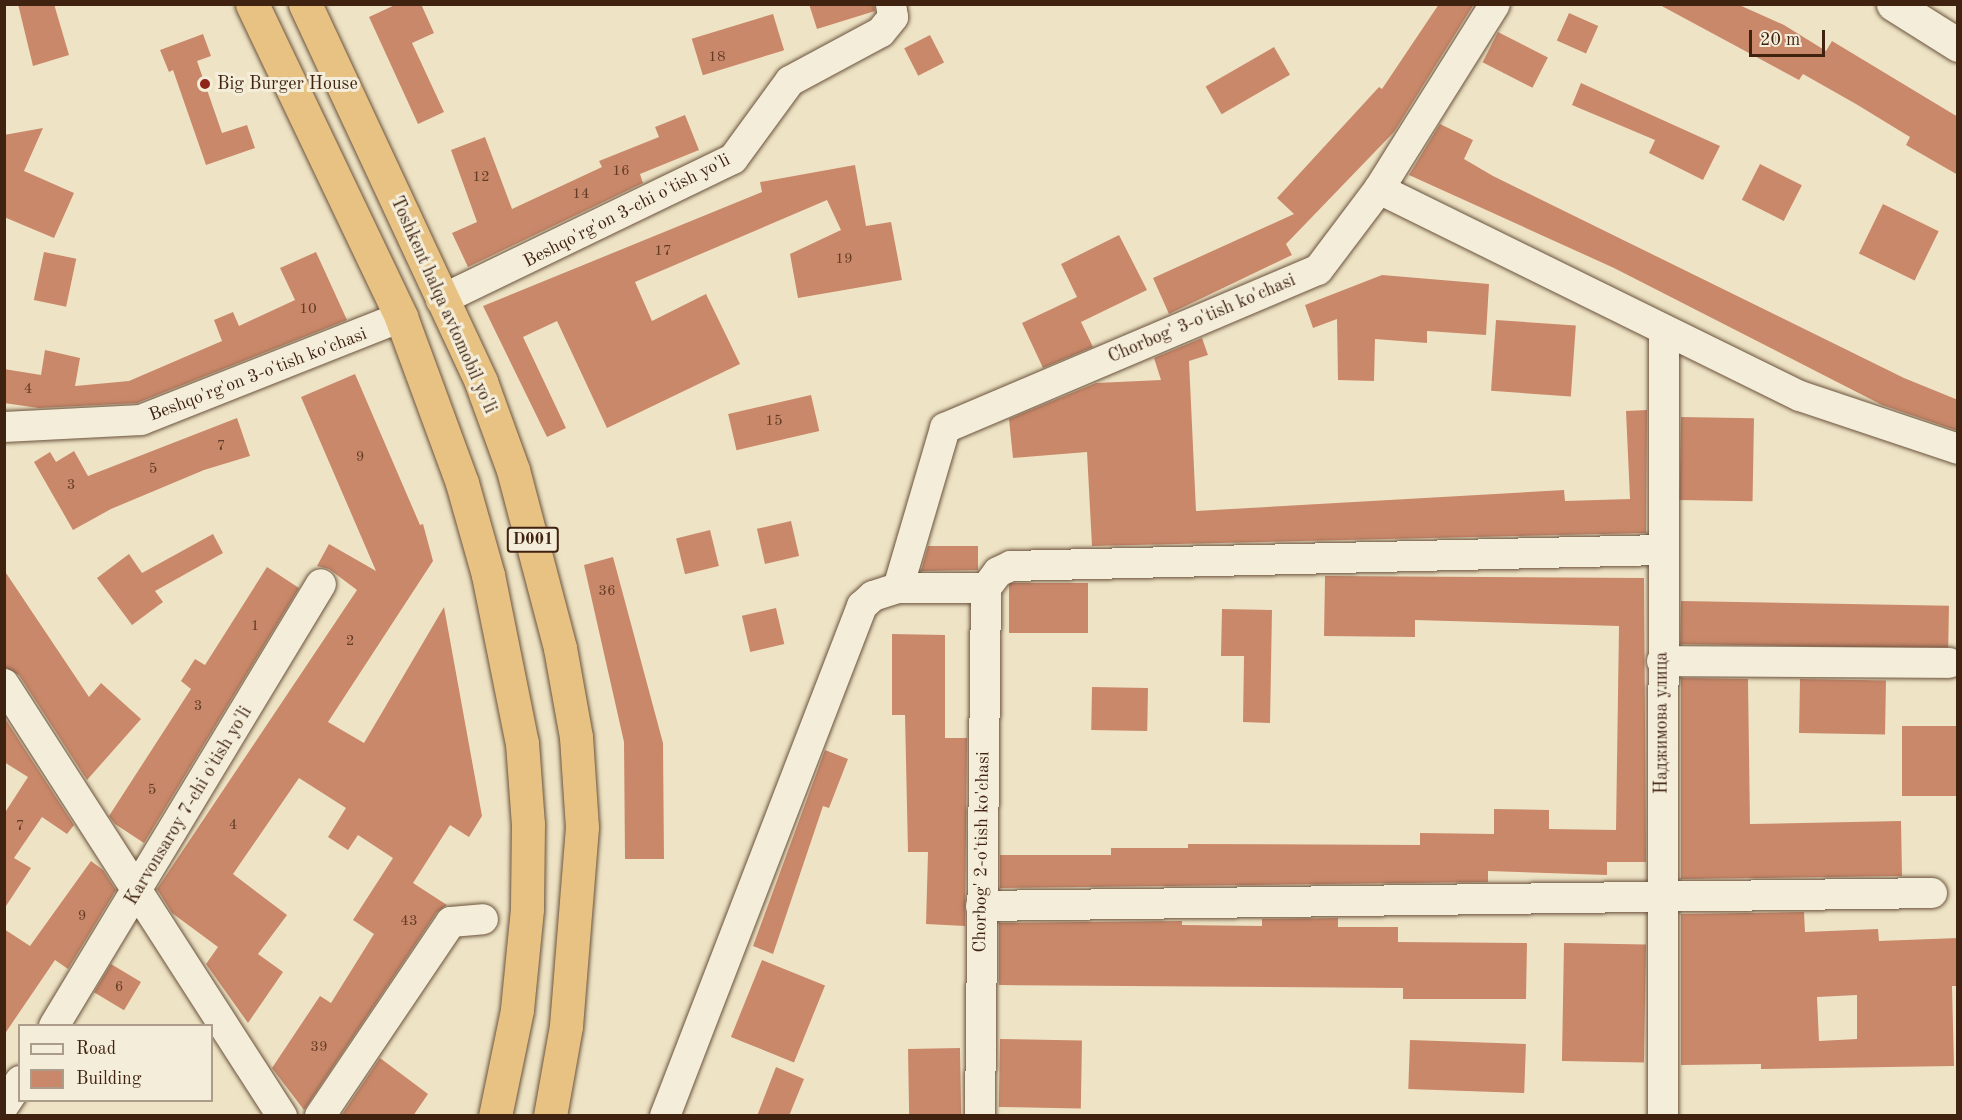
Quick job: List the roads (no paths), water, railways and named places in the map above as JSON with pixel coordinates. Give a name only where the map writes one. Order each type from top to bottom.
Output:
[{"type":"highway","name":"D001","points":[[252,4],[401,317],[462,483],[489,575],[522,743],[528,824],[527,909],[517,1010],[495,1116]]},
{"type":"highway","name":"Toshkent halqa avtomobil yo'li","points":[[305,4],[481,382],[513,470],[560,648],[576,737],[582,827],[576,934],[566,1026],[550,1116]]},
{"type":"main road","points":[[1893,4],[1958,45]]},
{"type":"street","name":"Beshqo'rg'on 3-chi o'tish yo'li","points":[[441,300],[733,159],[790,81],[881,32],[893,17],[891,4]]},
{"type":"street","name":"Chorbog' 3-o'tish ko'chasi","points":[[898,588],[945,428],[1318,270],[1379,189],[1496,4]]},
{"type":"street","points":[[1379,189],[1800,396],[1958,449]]},
{"type":"street","name":"Beshqo'rg'on 3-o'tish ko'chasi","points":[[4,428],[110,424],[166,413],[401,317]]},
{"type":"street","name":"Наджимова улица","points":[[1663,1116],[1664,331]]},
{"type":"street","points":[[664,1116],[862,606],[879,593],[898,588],[986,588],[998,573],[1011,566],[1663,550]]},
{"type":"street","name":"Karvonsaroy 7-chi o'tish yo'li","points":[[55,1024],[139,889],[321,584]]},
{"type":"street","name":"Chorbog' 2-o'tish ko'chasi","points":[[980,1116],[986,588]]},
{"type":"street","points":[[1662,661],[1949,663]]},
{"type":"street","points":[[4,684],[139,889],[282,1116]]},
{"type":"street","points":[[981,906],[1932,893]]},
{"type":"street","points":[[320,1116],[451,922],[483,920]]},
{"type":"street","points":[[4,1105],[18,1084]]},
{"type":"place","name":"Big Burger House","points":[[205,84]]}]
